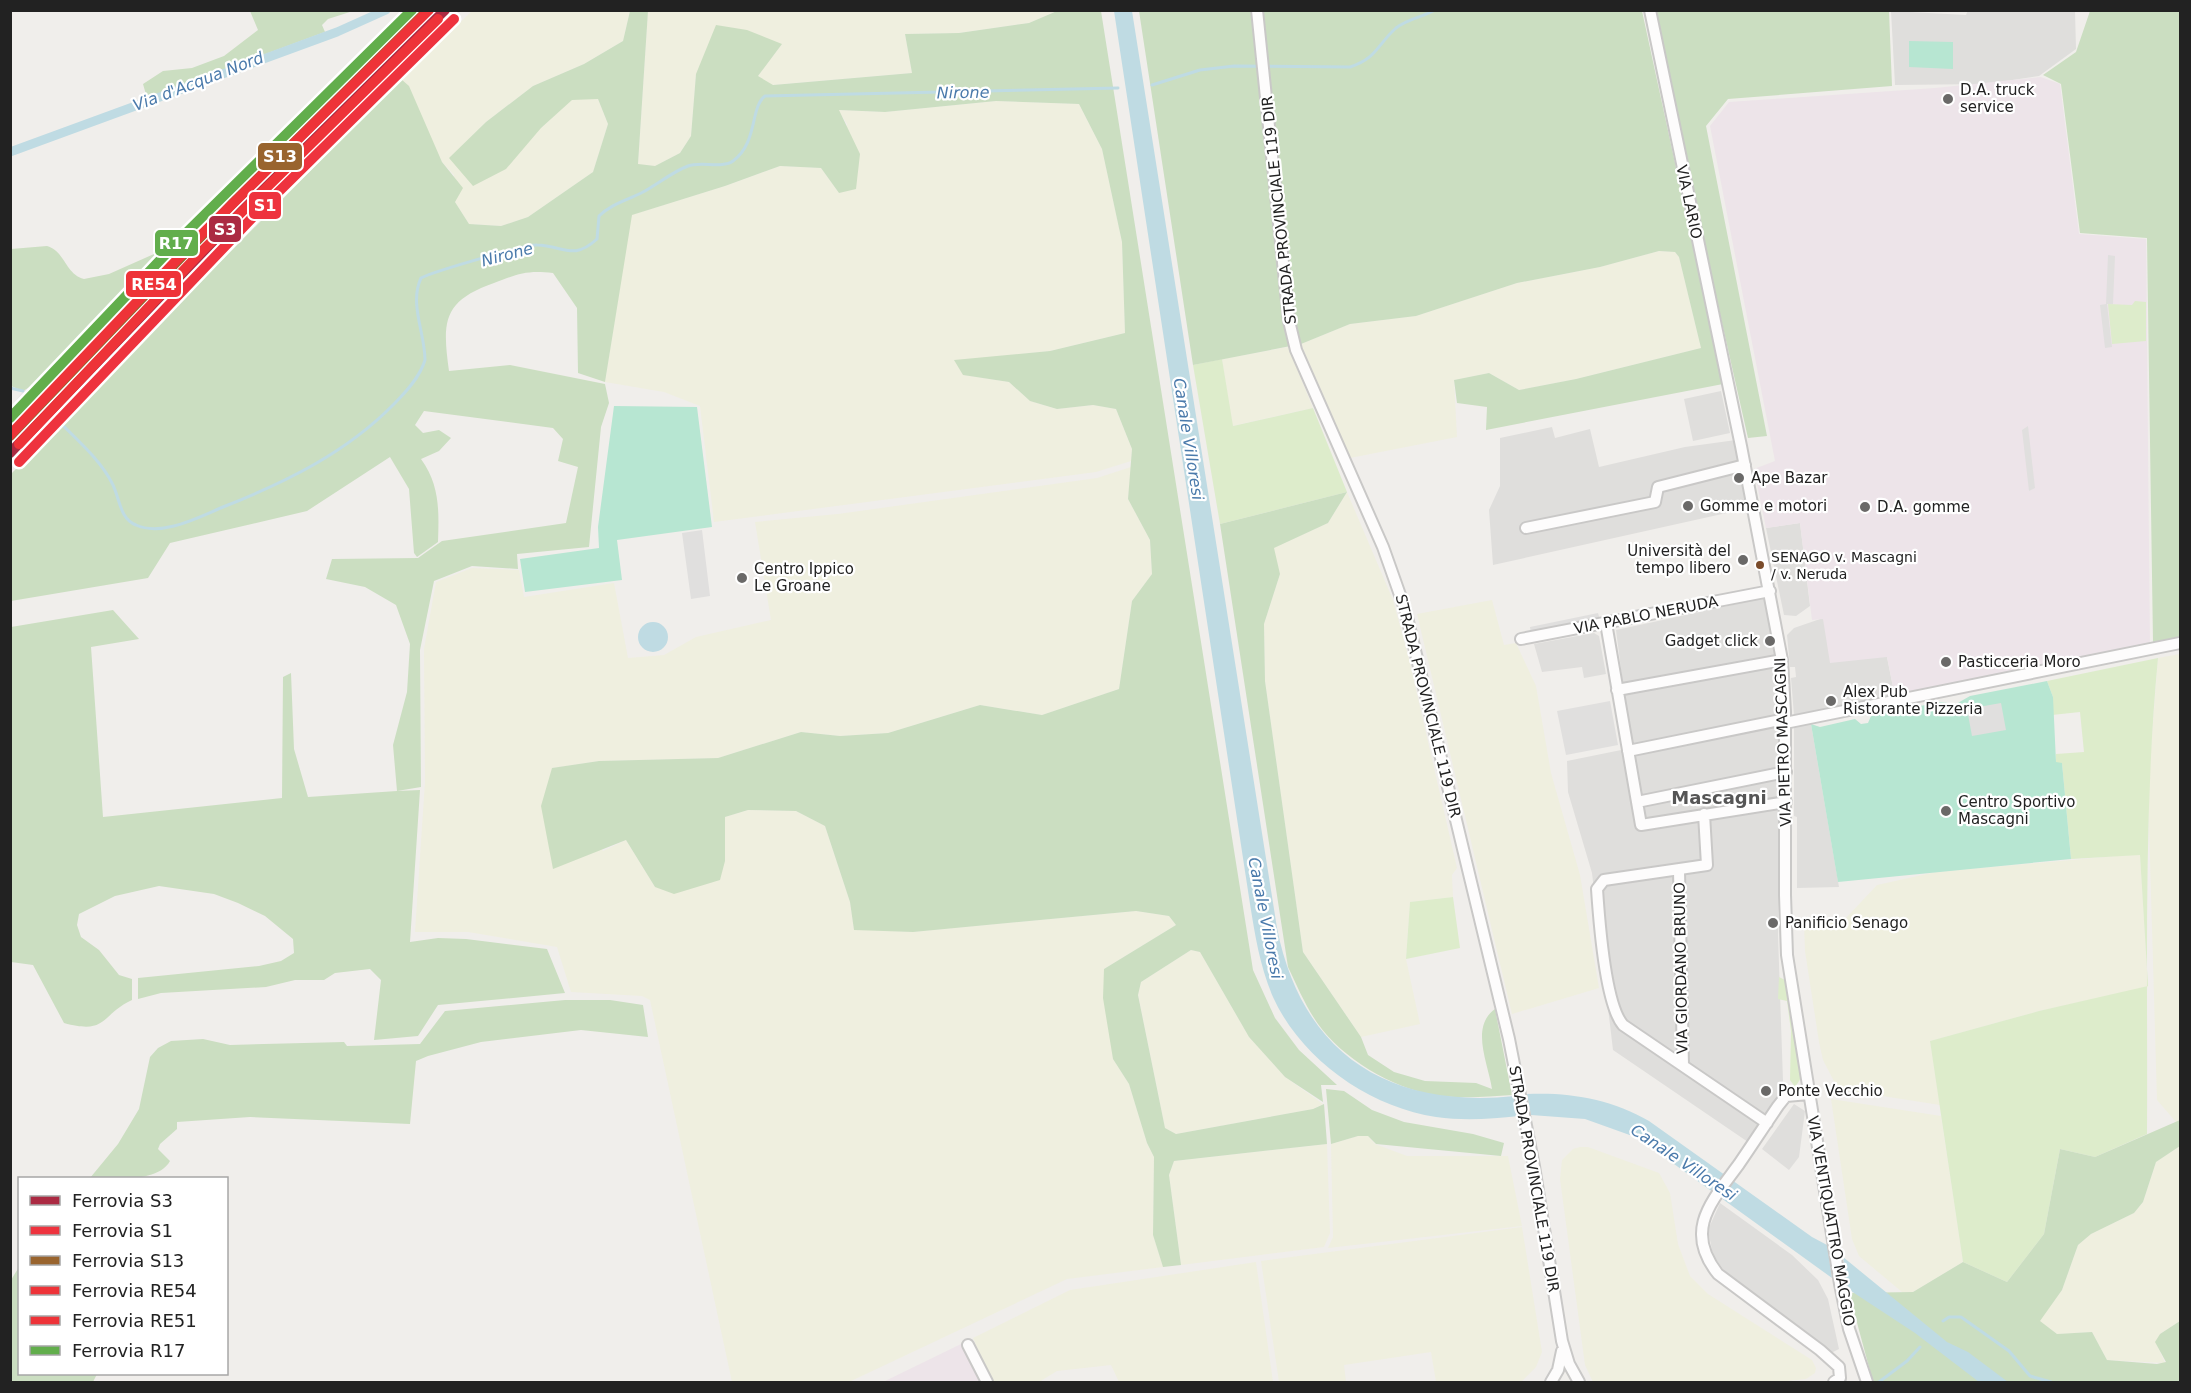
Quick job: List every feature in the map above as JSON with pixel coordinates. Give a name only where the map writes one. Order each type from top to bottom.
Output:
[{"type":"street","name":"STRADA PROVINCIALE 119 DIR","points":[[1257,10],[1289,321],[1296,350],[1383,547],[1405,609],[1517,1079],[1531,1146],[1565,1356],[1579,1383]]},
{"type":"street","name":"VIA LARIO","points":[[1650,10],[1729,393]]},
{"type":"street","name":"VIA PIETRO MASCAGNI","points":[[1729,393],[1782,660],[1786,772],[1786,935],[1809,1094]]},
{"type":"street","points":[[1526,528],[1655,502],[1658,487],[1744,465]]},
{"type":"street","name":"VIA PABLO NERUDA","points":[[1521,639],[1770,591]]},
{"type":"street","points":[[1606,623],[1641,825],[1786,802]]},
{"type":"street","points":[[1628,750],[2181,643]]},
{"type":"street","points":[[1617,690],[1782,660]]},
{"type":"street","points":[[1637,802],[1786,772]]},
{"type":"street","points":[[1704,814],[1707,865],[1679,871],[1604,880],[1600,884],[1597,889],[1601,940],[1619,1020],[1767,1123]]},
{"type":"street","name":"VIA GIORDANO BRUNO","points":[[1679,871],[1683,1065]]},
{"type":"street","points":[[1809,1094],[1786,1096],[1713,1199],[1707,1209],[1702,1230],[1704,1250],[1712,1267],[1725,1281],[1833,1361],[1841,1372],[1840,1378],[1834,1383]]},
{"type":"street","name":"VIA VENTIQUATTRO MAGGIO","points":[[1809,1094],[1849,1329],[1867,1383]]},
{"type":"street","name":"STRADA PROVINCIALE 119 DIR","points":[[1551,1383],[1560,1363],[1562,1341]]},
{"type":"street","points":[[968,1345],[987,1383]]},
{"type":"shaded area","points":[[1968,10],[2075,11],[2076,49],[2039,76],[1986,84],[1895,85],[1891,11],[1966,15]]},
{"type":"shaded area","points":[[410,11],[461,11],[178,287],[86,383],[49,418],[49,421],[11,462],[11,408],[23,391],[55,372],[168,253]]},
{"type":"shaded area","points":[[2041,77],[2060,84],[2079,234],[2146,239],[2150,649],[1895,697],[1887,657],[1830,663],[1823,619],[1812,620],[1800,523],[1766,528],[1754,469],[1775,461],[1710,126],[1729,102],[1935,88]]},
{"type":"shaded area","points":[[2108,255],[2115,256],[2113,304],[2107,304],[2112,347],[2105,348],[2100,305],[2106,304]]},
{"type":"shaded area","points":[[1721,391],[1730,433],[1693,441],[1684,399]]},
{"type":"shaded area","points":[[2028,426],[2035,488],[2029,491],[2022,430]]},
{"type":"shaded area","points":[[1552,427],[1555,438],[1590,429],[1599,467],[1685,447],[1736,440],[1749,508],[1493,565],[1489,510],[1500,486],[1500,438]]},
{"type":"shaded area","points":[[1800,523],[1810,606],[1796,616],[1784,615],[1766,528]]},
{"type":"shaded area","points":[[702,530],[710,596],[691,599],[682,533]]},
{"type":"shaded area","points":[[1765,598],[1782,695],[1778,935],[1783,1081],[1771,1111],[1748,1142],[1613,1050],[1592,873],[1568,792],[1567,761],[1631,748],[1616,630]]},
{"type":"shaded area","points":[[1598,613],[1600,620],[1531,635],[1530,627]]},
{"type":"shaded area","points":[[1823,618],[1887,657],[1895,697],[1794,715],[1791,678],[1796,677],[1795,667],[1790,667],[1787,635],[1794,628]]},
{"type":"shaded area","points":[[1594,633],[1599,636],[1606,674],[1584,678],[1582,667],[1542,672],[1534,644]]},
{"type":"shaded area","points":[[1610,701],[1618,745],[1566,755],[1557,711]]},
{"type":"shaded area","points":[[2001,703],[2006,730],[1972,736],[1967,709]]},
{"type":"shaded area","points":[[1811,724],[1839,887],[1797,888],[1794,726]]},
{"type":"shaded area","points":[[1794,1104],[1805,1111],[1799,1157],[1789,1170],[1762,1149]]},
{"type":"shaded area","points":[[1720,1203],[1792,1255],[1818,1280],[1828,1299],[1839,1349],[1831,1353],[1728,1276],[1713,1255],[1708,1230]]},
{"type":"shaded area","points":[[961,1344],[980,1382],[883,1382]]},
{"type":"green space","points":[[250,11],[353,11],[328,19],[322,25],[325,32],[147,98],[143,84],[163,71],[192,68],[224,56],[258,30]]},
{"type":"green space","points":[[472,11],[630,11],[623,41],[584,64],[533,86],[486,122],[450,158],[541,128],[572,99],[598,99],[608,124],[593,172],[528,217],[501,226],[469,224],[455,202],[454,175],[442,162],[401,79]]},
{"type":"green space","points":[[630,11],[648,11],[638,164],[655,166],[680,153],[691,136],[696,74],[716,25],[747,30],[782,44],[758,76],[773,85],[912,73],[905,34],[959,33],[1029,23],[1057,11],[1101,11],[1253,970],[1275,1018],[1299,1050],[1337,1085],[1321,1085],[1323,1102],[1285,1077],[1249,1037],[1200,952],[1191,950],[1141,982],[1138,995],[1165,1128],[1176,1134],[1313,1109],[1324,1104],[1327,1144],[1174,1161],[1169,1175],[1181,1265],[1163,1267],[1153,1235],[1154,1157],[1147,1143],[1129,1084],[1113,1059],[1103,998],[1104,969],[1176,925],[1169,916],[1136,911],[913,932],[854,930],[850,902],[825,826],[796,811],[748,810],[725,817],[725,861],[720,880],[674,894],[655,887],[626,840],[553,869],[541,806],[552,768],[599,761],[718,758],[801,732],[840,736],[888,733],[980,705],[1042,715],[1119,689],[1132,601],[1152,574],[1150,540],[1128,499],[1132,449],[1116,409],[1093,405],[1057,409],[1030,401],[1009,382],[963,375],[954,360],[1050,351],[1125,333],[1122,242],[1102,149],[1079,104],[996,101],[885,112],[839,110],[860,154],[856,189],[839,193],[821,168],[780,166],[632,215],[605,382],[578,373],[577,308],[553,273],[529,272],[510,277],[464,297],[450,315],[447,326],[449,371],[510,365],[605,384],[609,403],[601,427],[589,547],[517,554],[518,569],[472,566],[434,581],[420,650],[421,787],[397,791],[393,745],[407,692],[410,644],[396,605],[365,587],[326,579],[332,559],[418,558],[442,541],[566,523],[578,467],[558,461],[563,439],[553,428],[424,411],[415,425],[423,433],[439,430],[451,438],[439,451],[421,459],[435,489],[438,509],[438,542],[417,557],[414,553],[409,489],[390,457],[307,511],[170,543],[148,578],[11,601],[11,474],[401,79],[409,86],[442,162],[463,188],[455,202],[469,224],[501,226],[528,217],[593,172],[608,124],[598,99],[572,100],[541,128],[506,169],[473,186],[449,158],[486,122],[533,86],[584,64],[623,41]]},
{"type":"green space","points":[[648,11],[1057,11],[1029,23],[959,33],[905,34],[912,73],[772,85],[757,77],[782,44],[696,74],[691,136],[680,153],[655,166],[638,165]]},
{"type":"green space","points":[[1139,11],[1642,11],[1723,384],[1486,430],[1487,407],[1457,403],[1454,380],[1489,373],[1519,390],[1576,379],[1701,348],[1679,257],[1675,252],[1659,251],[1600,267],[1517,283],[1416,316],[1350,324],[1301,344],[1193,365]]},
{"type":"green space","points":[[1654,11],[1889,11],[1892,86],[1728,99],[1706,126],[1767,436],[1748,438],[1668,83]]},
{"type":"green space","points":[[2090,11],[2180,11],[2180,637],[2153,643],[2147,238],[2080,233],[2061,84],[2043,75],[2076,52]]},
{"type":"green space","points":[[1909,41],[1953,42],[1953,69],[1909,67]]},
{"type":"green space","points":[[996,101],[1079,104],[1102,149],[1122,242],[1125,333],[1050,351],[955,361],[964,375],[1009,382],[1030,401],[1057,409],[1093,405],[1116,409],[1132,449],[1131,461],[1096,472],[714,522],[700,406],[664,392],[605,382],[631,215],[725,186],[780,166],[821,168],[839,193],[847,124],[838,110],[885,112]]},
{"type":"green space","points":[[47,246],[58,253],[73,272],[84,279],[109,274],[163,250],[168,253],[55,372],[23,391],[11,386],[11,249]]},
{"type":"green space","points":[[1659,251],[1675,252],[1679,257],[1701,348],[1576,379],[1519,390],[1489,373],[1454,380],[1457,437],[1350,458],[1301,344],[1350,324],[1416,316],[1517,283],[1600,267]]},
{"type":"green space","points":[[2135,301],[2146,302],[2146,341],[2112,344],[2108,304],[2132,305]]},
{"type":"green space","points":[[1288,347],[1313,408],[1232,426],[1222,359]]},
{"type":"green space","points":[[1222,359],[1233,426],[1313,408],[1347,492],[1220,524],[1193,365]]},
{"type":"green space","points":[[614,406],[697,407],[712,527],[617,540],[622,580],[525,592],[520,559],[599,548],[598,527]]},
{"type":"green space","points":[[1131,467],[1128,499],[1150,540],[1152,574],[1132,601],[1119,689],[1042,715],[980,705],[888,733],[840,736],[801,732],[718,758],[599,761],[553,768],[603,851],[626,840],[655,887],[725,861],[725,817],[748,810],[796,811],[825,826],[850,902],[854,929],[913,932],[1136,911],[1169,916],[1176,925],[1104,969],[1113,1059],[1129,1084],[1147,1143],[1154,1157],[1153,1235],[1163,1267],[1067,1279],[849,1382],[732,1382],[650,1000],[642,996],[571,992],[557,947],[468,932],[415,932],[425,782],[424,649],[436,582],[472,568],[519,570],[524,597],[614,583],[628,658],[664,655],[696,637],[771,620],[755,522],[838,514],[1097,478]]},
{"type":"green space","points":[[1347,492],[1393,600],[1409,659],[1457,868],[1452,875],[1453,897],[1410,902],[1406,959],[1420,1024],[1361,1037],[1303,952],[1265,681],[1264,624],[1280,574],[1273,548],[1328,523]]},
{"type":"green space","points":[[1347,492],[1328,523],[1274,548],[1280,574],[1264,624],[1265,681],[1303,952],[1361,1037],[1368,1055],[1394,1072],[1425,1081],[1476,1083],[1492,1089],[1482,1035],[1483,1025],[1495,1009],[1512,1095],[1463,1097],[1434,1095],[1402,1086],[1369,1070],[1328,1037],[1306,1004],[1288,967],[1220,524]]},
{"type":"green space","points":[[1492,600],[1504,645],[1516,643],[1536,686],[1551,773],[1580,875],[1599,988],[1512,1014],[1417,614]]},
{"type":"green space","points":[[113,610],[139,639],[91,647],[103,817],[282,798],[283,677],[291,673],[294,749],[308,797],[420,790],[410,942],[438,938],[466,939],[547,949],[565,993],[438,1005],[418,1036],[374,1040],[381,980],[370,969],[335,973],[324,980],[295,980],[266,987],[161,993],[138,999],[138,978],[259,966],[281,961],[294,953],[293,939],[265,916],[214,894],[159,886],[115,896],[79,914],[77,925],[81,937],[99,950],[119,975],[132,979],[132,1000],[102,1022],[89,1027],[64,1023],[33,965],[11,962],[11,627]]},
{"type":"green space","points":[[2180,654],[2180,1120],[2176,1122],[2157,1100],[2148,790],[2158,658]]},
{"type":"green space","points":[[2158,658],[2150,777],[2147,969],[2140,855],[2071,859],[2062,763],[2056,763],[2056,754],[2084,752],[2080,712],[2052,715],[2053,697],[2047,681]]},
{"type":"green space","name":"Centro Sportivo Mascagni","points":[[2047,681],[2053,697],[2056,762],[2062,763],[2071,859],[1838,882],[1811,724],[1820,727],[1855,719],[1861,724],[1868,723],[1871,716],[1940,702],[1956,704],[1970,696]]},
{"type":"green space","points":[[2140,854],[2148,987],[2039,1011],[1930,1041],[1940,1105],[1838,1089],[1823,1060],[1819,1042],[1805,951],[1804,924],[1845,919],[1877,885],[1936,872]]},
{"type":"green space","points":[[1453,897],[1460,948],[1406,959],[1410,902]]},
{"type":"green space","points":[[1191,950],[1200,952],[1249,1037],[1285,1077],[1323,1104],[1313,1109],[1176,1134],[1165,1128],[1138,994],[1141,982]]},
{"type":"green space","points":[[1779,977],[1785,980],[1801,1078],[1795,1087],[1790,1080],[1791,1031],[1787,1001],[1778,999]]},
{"type":"green space","points":[[2147,986],[2147,1134],[2095,1157],[2060,1149],[2044,1234],[2007,1282],[1963,1262],[1930,1041],[2039,1011]]},
{"type":"green space","points":[[565,1000],[610,1000],[643,1005],[648,1037],[581,1030],[481,1042],[416,1061],[410,1124],[250,1117],[177,1122],[177,1129],[160,1144],[158,1149],[170,1161],[164,1168],[156,1173],[140,1177],[91,1177],[118,1144],[139,1109],[150,1057],[158,1048],[171,1041],[203,1039],[230,1045],[344,1042],[347,1046],[420,1044],[445,1011]]},
{"type":"green space","points":[[1326,1089],[1344,1091],[1372,1110],[1404,1122],[1473,1134],[1504,1143],[1501,1156],[1376,1144],[1368,1136],[1358,1136],[1331,1144]]},
{"type":"green space","points":[[1831,1099],[1941,1116],[1963,1262],[1913,1292],[1902,1292],[1859,1256],[1852,1239]]},
{"type":"green space","points":[[2180,1120],[2180,1146],[2156,1162],[2143,1202],[2134,1213],[2091,1234],[2078,1245],[2062,1290],[2040,1321],[2057,1334],[2092,1332],[2107,1360],[2157,1364],[2166,1362],[2155,1342],[2160,1334],[2180,1321],[2180,1382],[1873,1382],[1849,1293],[1913,1292],[1963,1262],[2007,1282],[2044,1234],[2060,1149],[2095,1157]]},
{"type":"green space","points":[[1358,1136],[1368,1136],[1375,1144],[1407,1156],[1508,1156],[1522,1226],[1328,1248],[1333,1237],[1331,1144]]},
{"type":"green space","points":[[1327,1144],[1330,1233],[1324,1247],[1181,1265],[1169,1175],[1174,1161]]},
{"type":"green space","points":[[2180,1146],[2180,1321],[2160,1334],[2156,1342],[2165,1363],[2107,1360],[2092,1332],[2057,1334],[2039,1321],[2062,1290],[2078,1245],[2091,1234],[2134,1213],[2143,1202],[2156,1162]]},
{"type":"green space","points":[[1588,1147],[1659,1173],[1670,1193],[1678,1244],[1690,1276],[1708,1294],[1812,1360],[1816,1368],[1815,1373],[1806,1379],[1777,1382],[1593,1382],[1585,1365],[1560,1179],[1562,1160],[1573,1149]]},
{"type":"green space","points":[[1522,1227],[1542,1352],[1536,1367],[1521,1382],[1436,1382],[1431,1352],[1344,1365],[1346,1382],[1279,1382],[1261,1261]]},
{"type":"green space","points":[[1256,1262],[1273,1382],[1119,1382],[1111,1365],[1057,1371],[1039,1382],[992,1382],[973,1338],[1070,1290]]},
{"type":"green space","points":[[18,1269],[18,1375],[96,1375],[93,1382],[11,1382],[11,1280]]},
{"type":"water","name":"Canale Villoresi","points":[[1114,11],[1132,11],[1277,928],[1289,972],[1307,1010],[1330,1040],[1358,1064],[1391,1082],[1429,1093],[1470,1098],[1515,1096],[1519,1116],[1477,1119],[1436,1117],[1411,1112],[1362,1091],[1319,1060],[1301,1040],[1285,1020],[1268,986],[1258,951],[1250,904]]},
{"type":"water","points":[[653,622],[664,626],[668,637],[664,648],[653,652],[642,648],[638,637],[642,626]]},
{"type":"water","name":"Canale Villoresi","points":[[1527,1094],[1559,1094],[1590,1098],[1620,1107],[1649,1121],[1812,1237],[1827,1245],[1832,1278],[1638,1138],[1585,1119],[1531,1115]]},
{"type":"water","points":[[1843,1257],[1947,1342],[1968,1352],[2008,1382],[1979,1382],[1915,1333],[1848,1289]]},
{"type":"waterway","name":"Via d'Acqua Nord","points":[[10,152],[337,32],[386,10]]},
{"type":"waterway","name":"Nirone","points":[[1152,85],[1200,70],[1234,66],[1350,67],[1366,60],[1400,25],[1435,10]]},
{"type":"waterway","name":"Nirone","points":[[53,415],[107,473],[123,513],[130,522],[157,529],[180,524],[270,487],[314,464],[356,437],[399,399],[416,378],[425,360],[417,308],[421,278],[479,259],[530,246],[546,246],[568,251],[589,246],[597,239],[599,216],[609,208],[643,192],[688,166],[723,164],[733,161],[746,145],[757,108],[765,96],[1118,88]]},
{"type":"waterway","name":"Nirone","points":[[10,388],[23,391]]},
{"type":"waterway","points":[[1943,1321],[1949,1317],[1961,1317],[2009,1351],[2030,1376],[2051,1382]]},
{"type":"waterway","points":[[1879,1382],[1907,1361],[1920,1347]]},
{"type":"rail line","name":"R17","points":[[10,418],[184,235],[412,10]]},
{"type":"rail line","name":"S13","points":[[10,436],[234,202],[428,10]]},
{"type":"rail line","name":"RE54","points":[[10,435],[192,244],[429,10]]},
{"type":"rail line","name":"S3","points":[[10,453],[243,210],[445,10]]},
{"type":"rail line","name":"RE51","points":[[19,444],[201,252],[438,19]]},
{"type":"rail line","name":"S1","points":[[19,462],[252,218],[454,19]]},
{"type":"place","name":"D.A. truck service","points":[[1948,99]]},
{"type":"place","name":"Ape Bazar","points":[[1739,478]]},
{"type":"place","name":"Gomme e motori","points":[[1688,506]]},
{"type":"place","name":"D.A. gomme","points":[[1865,507]]},
{"type":"place","name":"Università del tempo libero","points":[[1743,560]]},
{"type":"place","name":"SENAGO v. Mascagni / v. Neruda","points":[[1760,565]]},
{"type":"place","name":"Centro Ippico Le Groane","points":[[742,578]]},
{"type":"place","name":"Gadget click","points":[[1770,641]]},
{"type":"place","name":"Pasticceria Moro","points":[[1946,662]]},
{"type":"place","name":"Alex Pub Ristorante Pizzeria","points":[[1831,701]]},
{"type":"place","name":"Centro Sportivo Mascagni","points":[[1946,811]]},
{"type":"place","name":"Panificio Senago","points":[[1773,923]]},
{"type":"place","name":"Ponte Vecchio","points":[[1766,1091]]},
{"type":"district","name":"Mascagni","points":[[1719,798]]}]
